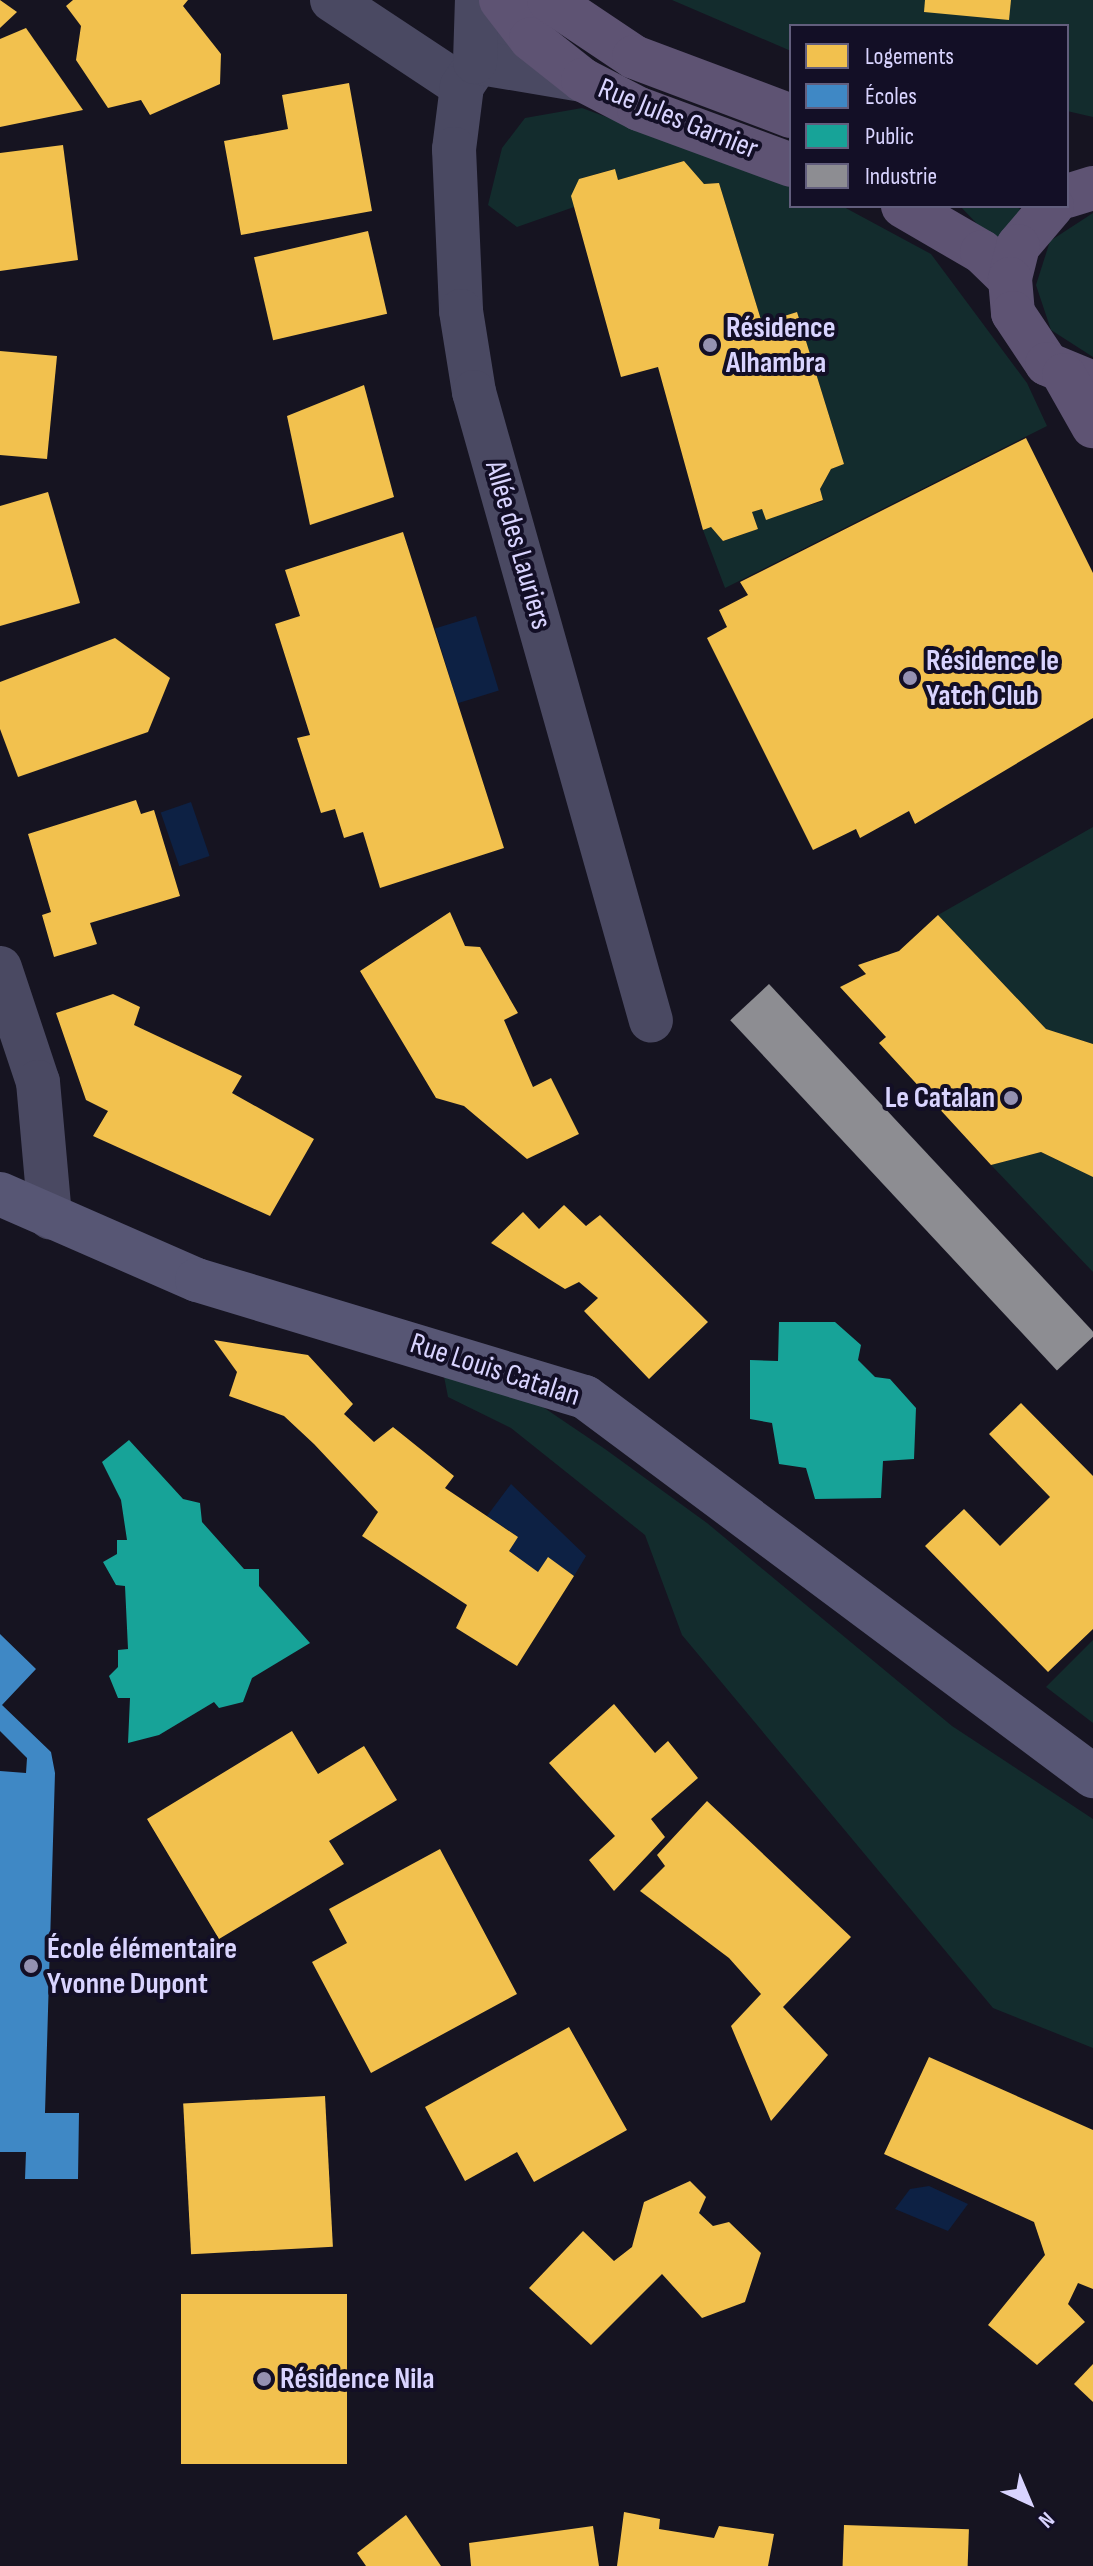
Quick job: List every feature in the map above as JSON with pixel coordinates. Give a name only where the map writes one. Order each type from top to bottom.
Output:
[{"type":"main road","name":"Rue Jules Garnier","points":[[511,3],[583,80],[639,109],[789,164]]},
{"type":"main road","name":"Rue Jules Garnier","points":[[511,3],[634,57],[789,115]]},
{"type":"main road","points":[[1069,195],[1093,188]]},
{"type":"main road","points":[[906,208],[982,252],[1010,279]]},
{"type":"main road","points":[[1050,208],[1018,246],[1010,279],[1020,332],[1079,379],[1093,426]]},
{"type":"street","points":[[332,0],[468,74],[583,80]]},
{"type":"street","points":[[468,74],[511,3]]},
{"type":"street","name":"Allée des Lauriers","points":[[468,74],[454,149],[461,311],[474,392],[651,1021]]},
{"type":"street","points":[[0,968],[38,1082],[50,1217]]},
{"type":"street","name":"Rue Louis Catalan","points":[[0,1194],[197,1280],[585,1397],[1093,1776]]},
{"type":"green space","points":[[672,0],[1093,0],[1093,117],[1069,111],[1069,24],[789,24],[789,50]]},
{"type":"green space","points":[[582,108],[789,184],[789,208],[846,208],[931,254],[1027,383],[1047,426],[725,588],[703,530],[711,527],[723,541],[758,529],[752,512],[762,509],[766,519],[823,501],[820,489],[831,469],[844,464],[797,312],[762,323],[719,183],[704,184],[684,161],[618,180],[614,169],[579,179],[574,207],[517,227],[488,205],[502,148],[525,118]]},
{"type":"green space","points":[[962,208],[1018,208],[1027,212],[1000,248]]},
{"type":"green space","points":[[1093,213],[1093,357],[1051,330],[1036,285],[1050,241]]},
{"type":"green space","points":[[1093,827],[1093,1044],[1046,1029],[938,915]]},
{"type":"green space","points":[[1041,1152],[1093,1177],[1093,1272],[991,1165]]},
{"type":"green space","points":[[441,1361],[537,1403],[605,1449],[707,1523],[952,1726],[1093,1819],[1093,2048],[993,2008],[682,1635],[645,1535],[511,1428],[448,1397]]},
{"type":"green space","points":[[1093,1640],[1093,1723],[1046,1687]]},
{"type":"water","points":[[476,616],[499,691],[458,703],[435,629]]},
{"type":"water","points":[[191,802],[210,856],[179,866],[161,812]]},
{"type":"water","points":[[511,1484],[586,1556],[574,1576],[548,1558],[538,1572],[509,1551],[517,1536],[487,1516]]},
{"type":"water","points":[[929,2186],[968,2204],[948,2231],[895,2209],[910,2189]]},
{"type":"building: Logements","points":[[0,0],[17,12],[0,28]]},
{"type":"building: Logements","points":[[73,0],[188,0],[183,6],[221,54],[220,84],[150,115],[141,100],[108,108],[76,60],[81,26],[66,6]]},
{"type":"building: Logements","points":[[925,0],[1011,0],[1009,20],[924,12]]},
{"type":"building: Logements","points":[[26,28],[83,110],[0,127],[0,39]]},
{"type":"building: Logements","points":[[349,83],[372,211],[241,235],[224,141],[288,129],[282,95]]},
{"type":"building: Logements","points":[[63,145],[78,260],[0,271],[0,153]]},
{"type":"building: Logements","name":"Résidence Alhambra","points":[[684,161],[704,184],[719,183],[762,323],[797,312],[844,464],[831,469],[820,489],[823,500],[766,520],[762,509],[752,512],[758,529],[723,541],[711,527],[703,530],[658,367],[621,377],[571,196],[579,179],[615,169],[618,180]]},
{"type":"building: Logements","points":[[368,231],[387,314],[273,340],[254,257]]},
{"type":"building: Logements","points":[[0,351],[57,356],[47,459],[0,455]]},
{"type":"building: Logements","points":[[364,385],[394,497],[310,525],[287,416]]},
{"type":"building: Logements","name":"Résidence le Yatch Club","points":[[1026,438],[1093,573],[1093,718],[915,824],[909,811],[860,838],[856,829],[813,850],[707,638],[727,627],[719,610],[748,595],[740,582]]},
{"type":"building: Logements","points":[[48,492],[80,603],[0,626],[0,506]]},
{"type":"building: Logements","points":[[403,532],[504,848],[380,888],[363,832],[344,838],[335,809],[321,813],[297,738],[310,735],[275,624],[300,616],[285,570]]},
{"type":"building: Logements","points":[[115,638],[170,678],[148,732],[18,777],[0,729],[0,682]]},
{"type":"building: Logements","points":[[136,800],[141,814],[154,810],[180,896],[90,923],[97,944],[54,957],[42,915],[51,912],[28,834]]},
{"type":"building: Logements","points":[[450,912],[465,946],[480,947],[518,1013],[504,1020],[533,1087],[551,1078],[579,1134],[527,1159],[464,1106],[436,1098],[360,971]]},
{"type":"building: Logements","name":"Le Catalan","points":[[938,915],[1046,1029],[1093,1044],[1093,1177],[1041,1152],[991,1165],[879,1043],[886,1037],[840,987],[866,974],[858,965],[899,951]]},
{"type":"building: Logements","points":[[113,994],[140,1007],[134,1025],[242,1076],[232,1093],[314,1139],[270,1216],[93,1136],[108,1111],[86,1100],[56,1013]]},
{"type":"building: Logements","points":[[564,1205],[586,1226],[600,1215],[708,1322],[649,1379],[584,1311],[598,1298],[579,1282],[565,1289],[491,1243],[523,1212],[539,1229]]},
{"type":"building: Logements","points":[[214,1340],[308,1355],[353,1404],[344,1414],[374,1442],[393,1427],[454,1476],[445,1488],[518,1537],[509,1551],[538,1572],[548,1557],[574,1576],[517,1666],[456,1628],[467,1605],[362,1536],[378,1512],[314,1444],[284,1416],[229,1396],[237,1372]]},
{"type":"building: Logements","points":[[1021,1403],[1093,1476],[1093,1629],[1048,1672],[925,1546],[964,1509],[1000,1546],[1050,1497],[989,1434]]},
{"type":"building: Logements","points":[[614,1704],[655,1753],[668,1741],[698,1778],[651,1819],[665,1837],[614,1891],[589,1860],[615,1836],[549,1763]]},
{"type":"building: Logements","points":[[292,1731],[318,1774],[364,1746],[397,1800],[329,1841],[344,1864],[219,1939],[147,1819]]},
{"type":"building: Logements","points":[[707,1801],[851,1937],[783,2007],[828,2055],[771,2121],[731,2026],[761,1994],[729,1958],[640,1891],[665,1866],[657,1855]]},
{"type":"building: Logements","points":[[440,1849],[517,1994],[371,2073],[312,1962],[347,1943],[329,1909]]},
{"type":"building: Logements","points":[[569,2027],[627,2130],[534,2182],[517,2152],[465,2181],[425,2107]]},
{"type":"building: Logements","points":[[929,2057],[1093,2130],[1093,2289],[1078,2283],[1068,2304],[1085,2322],[1037,2365],[988,2325],[1045,2255],[1034,2222],[884,2154]]},
{"type":"building: Logements","points":[[325,2096],[333,2247],[191,2254],[183,2103]]},
{"type":"building: Logements","points":[[690,2181],[706,2197],[699,2213],[713,2226],[729,2222],[761,2253],[745,2302],[702,2318],[662,2274],[591,2345],[529,2288],[583,2231],[614,2261],[632,2247],[644,2202]]},
{"type":"building: Logements","name":"Résidence Nila","points":[[181,2294],[347,2294],[347,2464],[181,2464]]},
{"type":"building: Logements","points":[[1093,2364],[1093,2402],[1074,2384]]},
{"type":"building: Logements","points":[[624,2512],[660,2519],[659,2529],[714,2538],[719,2526],[774,2534],[768,2566],[617,2566]]},
{"type":"building: Logements","points":[[406,2515],[441,2566],[366,2566],[357,2553]]},
{"type":"building: Logements","points":[[844,2525],[969,2529],[968,2566],[843,2566]]},
{"type":"building: Logements","points":[[593,2526],[599,2566],[471,2566],[469,2543]]},
{"type":"building: Écoles","points":[[0,1634],[36,1669],[2,1705],[51,1752],[55,1773],[45,2113],[79,2113],[78,2179],[25,2179],[26,2152],[0,2152],[0,1771],[26,1773],[27,1758],[0,1731]]},
{"type":"building: Public","points":[[779,1322],[835,1322],[861,1345],[858,1360],[875,1377],[890,1379],[916,1408],[914,1459],[883,1461],[881,1498],[815,1499],[806,1468],[779,1464],[772,1423],[750,1419],[750,1360],[778,1361]]},
{"type":"building: Public","points":[[129,1440],[183,1499],[200,1503],[202,1522],[244,1569],[259,1569],[259,1586],[310,1643],[252,1678],[243,1702],[219,1708],[214,1702],[159,1735],[128,1743],[130,1698],[118,1698],[109,1676],[118,1667],[118,1650],[128,1649],[125,1586],[116,1585],[103,1562],[117,1554],[117,1540],[127,1540],[121,1500],[102,1462]]},
{"type":"building: Industrie","points":[[769,984],[1093,1331],[1093,1337],[1057,1370],[730,1020]]},
{"type":"place","name":"Résidence Alhambra","points":[[710,345]]},
{"type":"place","name":"Résidence le Yatch Club","points":[[910,678]]},
{"type":"place","name":"Le Catalan","points":[[1011,1098]]},
{"type":"place","name":"École élémentaire Yvonne Dupont","points":[[31,1966]]},
{"type":"place","name":"Résidence Nila","points":[[264,2379]]}]
